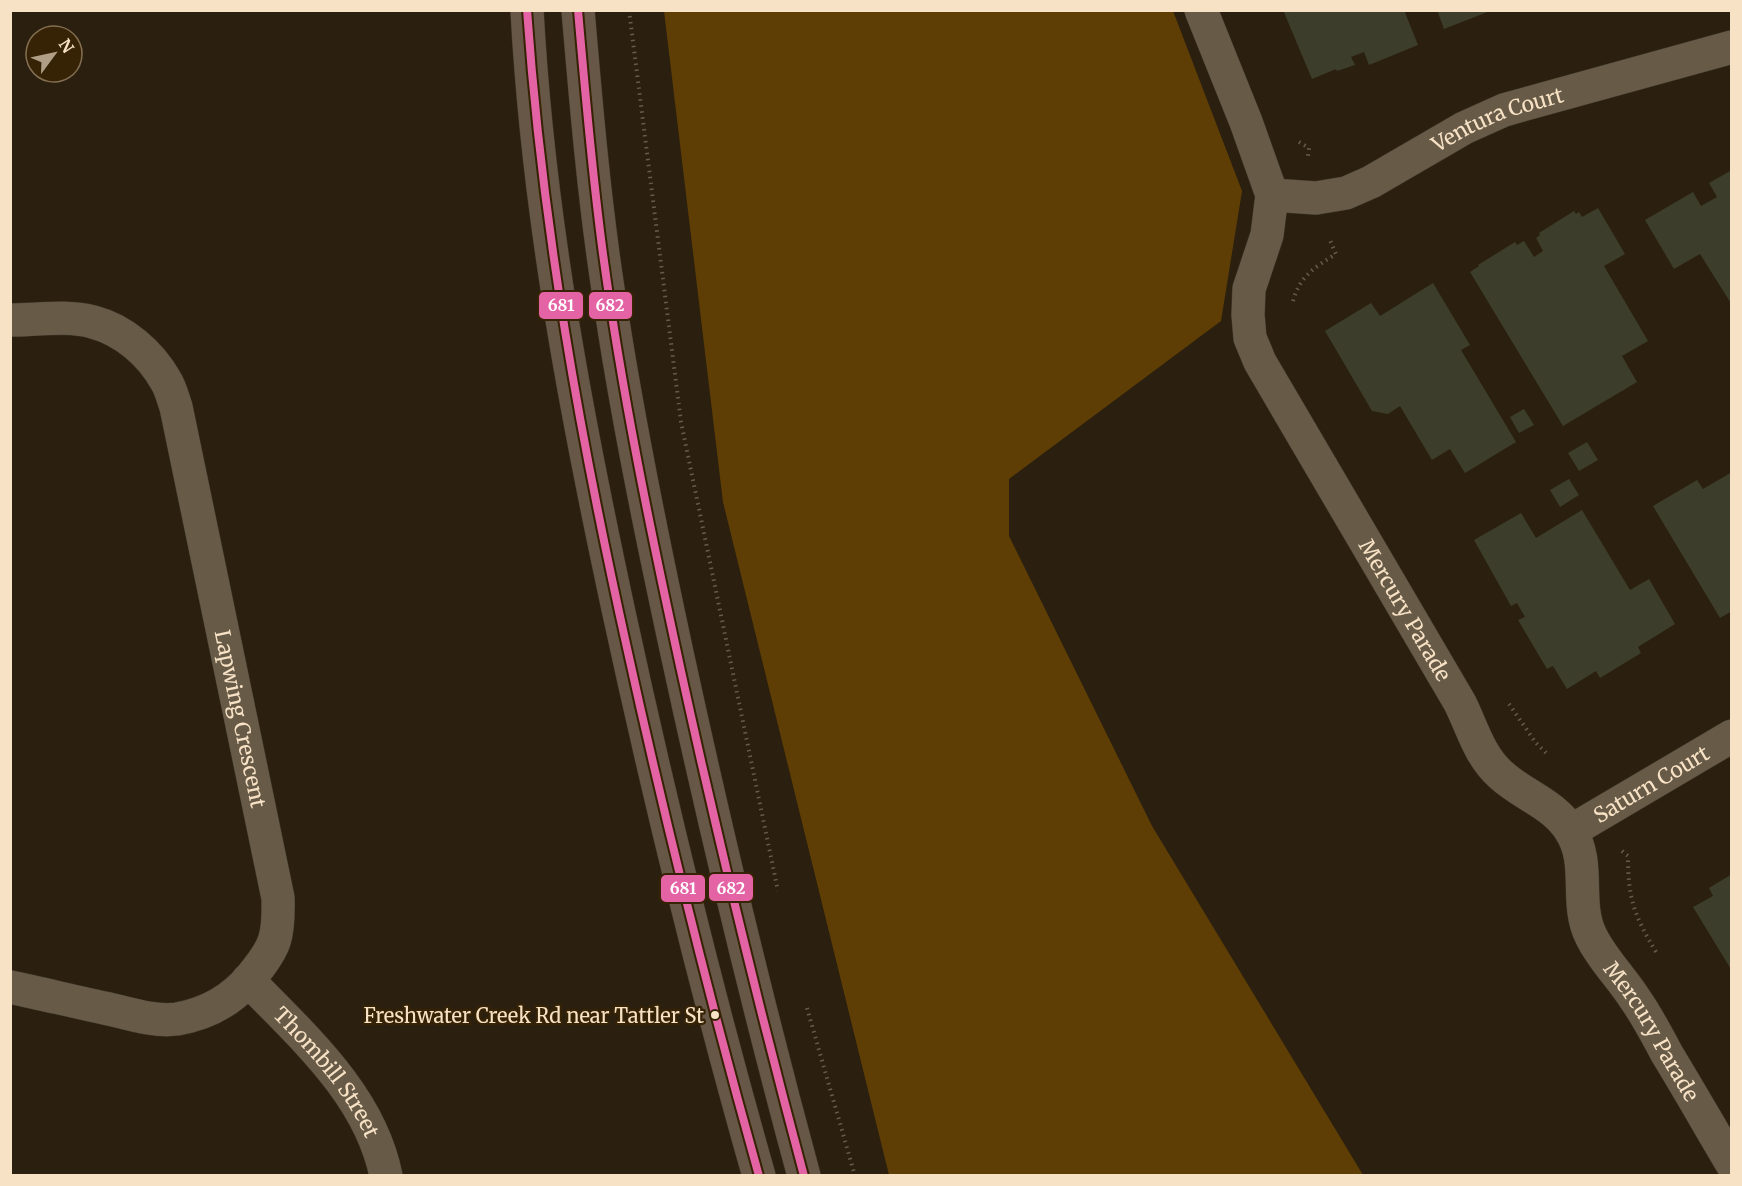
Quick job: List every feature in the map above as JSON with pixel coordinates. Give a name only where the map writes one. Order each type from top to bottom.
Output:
[{"type":"main road","points":[[527,10],[531,78],[544,201],[568,362],[602,535],[655,778],[759,1176]]},
{"type":"main road","points":[[578,10],[608,289],[644,500],[700,760],[776,1074],[804,1176]]},
{"type":"street","name":"Mercury Parade","points":[[1200,10],[1246,122],[1272,195],[1267,235],[1249,289],[1250,338],[1260,362],[1460,703],[1487,760],[1500,774],[1559,815],[1584,823],[1579,848],[1583,866],[1583,912],[1590,934],[1601,954],[1636,999],[1731,1164]]},
{"type":"street","name":"Ventura Court","points":[[1272,195],[1316,198],[1346,193],[1371,182],[1464,128],[1504,110],[1731,47]]},
{"type":"street","name":"Lapwing Crescent","points":[[10,320],[92,321],[114,329],[136,344],[166,382],[177,407],[278,898],[279,922],[276,941],[265,960],[234,996],[209,1010],[175,1019],[146,1017],[10,987]]},
{"type":"street","name":"Saturn Court","points":[[1584,823],[1731,736]]},
{"type":"street","name":"Thombill Street","points":[[248,980],[316,1051],[362,1110],[382,1157],[386,1176]]},
{"type":"path","points":[[629,10],[681,422],[780,902]]},
{"type":"path","points":[[1292,304],[1296,288],[1310,270],[1335,254],[1325,229],[1307,162],[1309,148],[1293,138]]},
{"type":"path","points":[[1506,698],[1536,743],[1556,762]]},
{"type":"path","points":[[1584,823],[1628,856],[1631,903],[1661,961]]},
{"type":"path","points":[[804,1000],[855,1176]]},
{"type":"shaded area","points":[[664,11],[1173,11],[1242,191],[1221,321],[1009,479],[1009,536],[1152,826],[1363,1175],[889,1175],[723,502]]},
{"type":"building","points":[[1283,10],[1404,10],[1418,45],[1369,65],[1364,52],[1351,57],[1355,65],[1337,71],[1336,69],[1312,79]]},
{"type":"building","points":[[1437,10],[1490,10],[1490,11],[1444,29]]},
{"type":"building","points":[[1732,170],[1732,305],[1700,254],[1674,269],[1645,220],[1693,192],[1701,206],[1717,197],[1709,183]]},
{"type":"building","points":[[1598,208],[1625,254],[1604,266],[1648,341],[1622,356],[1637,382],[1563,426],[1470,272],[1515,242],[1517,245],[1524,241],[1534,257],[1543,251],[1536,238],[1540,235],[1539,233],[1574,211],[1576,214],[1579,212],[1582,217]]},
{"type":"building","points":[[1433,283],[1470,345],[1461,350],[1516,442],[1465,473],[1450,449],[1432,460],[1400,406],[1388,414],[1372,411],[1325,331],[1371,303],[1380,316]]},
{"type":"building","points":[[1524,409],[1534,425],[1519,433],[1510,417]]},
{"type":"building","points":[[1587,442],[1598,460],[1579,471],[1568,453]]},
{"type":"building","points":[[1732,472],[1732,611],[1720,618],[1653,506],[1697,480],[1703,489]]},
{"type":"building","points":[[1569,479],[1579,495],[1560,507],[1550,490]]},
{"type":"building","points":[[1582,510],[1630,590],[1649,579],[1675,624],[1638,647],[1641,653],[1600,678],[1596,671],[1567,689],[1553,666],[1547,669],[1518,620],[1525,617],[1517,603],[1511,606],[1474,540],[1521,513],[1536,538]]},
{"type":"building","points":[[1732,874],[1732,971],[1693,907],[1713,896],[1709,888]]},
{"type":"transit line","name":"681","points":[[527,10],[542,171],[553,251],[594,490],[627,648],[673,847],[759,1176]]},
{"type":"transit line","name":"682","points":[[578,10],[603,254],[638,463],[710,798],[755,987],[804,1176]]},
{"type":"place","name":"Freshwater Creek Rd near Tattler St","points":[[715,1015]]}]
